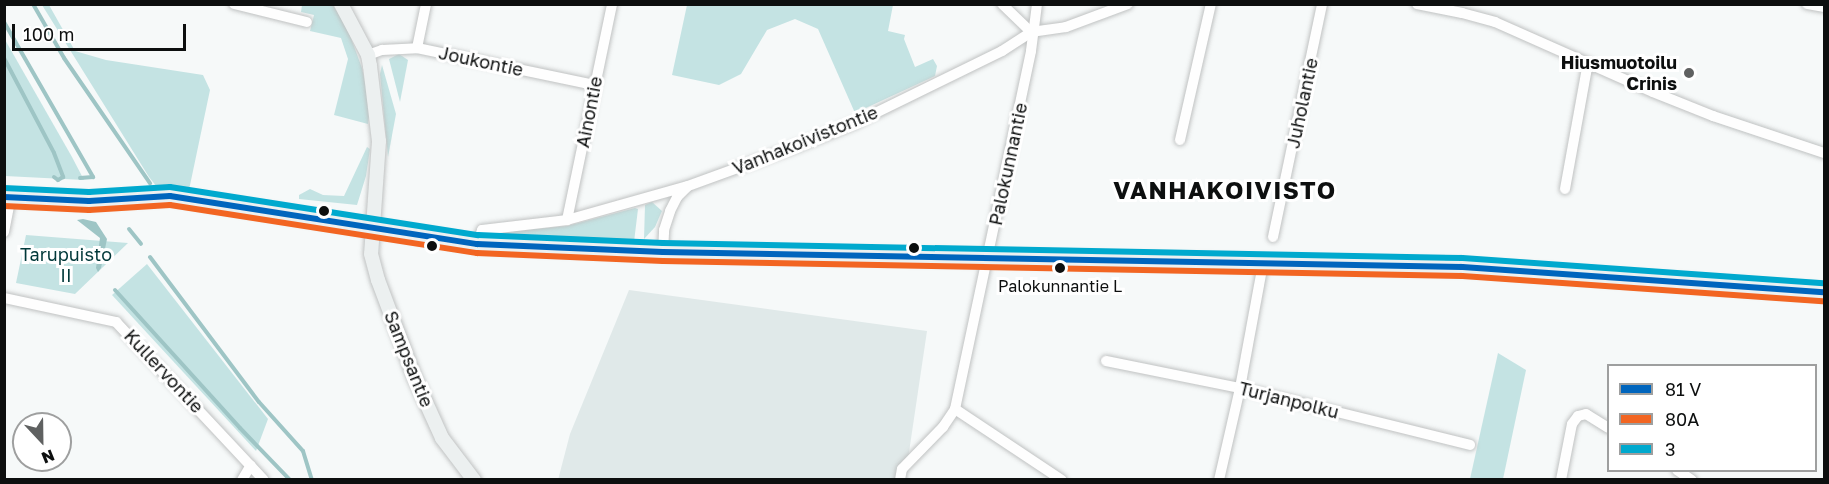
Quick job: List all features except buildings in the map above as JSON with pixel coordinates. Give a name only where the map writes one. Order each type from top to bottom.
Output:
[{"type":"main road","points":[[341,4],[368,55]]},
{"type":"main road","name":"Sampsantie","points":[[368,55],[379,141],[371,254],[378,280],[414,376],[442,438],[474,480]]},
{"type":"main road","points":[[8,197],[89,201],[170,196],[477,244],[663,252],[988,260],[1462,267],[1824,292]]},
{"type":"street","points":[[234,4],[307,22]]},
{"type":"street","points":[[417,48],[426,4]]},
{"type":"street","name":"Ainontie","points":[[567,220],[612,4]]},
{"type":"street","points":[[1002,4],[1031,32]]},
{"type":"street","name":"Palokunnantie","points":[[900,480],[902,470],[944,427],[955,410],[1031,51],[1031,32],[1037,4]]},
{"type":"street","name":"Vanhakoivistontie","points":[[477,244],[482,230],[567,220],[688,186],[798,146],[853,124],[1002,51],[1031,32],[1066,27],[1128,4]]},
{"type":"street","points":[[1180,140],[1210,4]]},
{"type":"street","name":"Juholantie","points":[[1273,237],[1322,4]]},
{"type":"street","points":[[1417,4],[1463,9],[1713,116],[1824,153]]},
{"type":"street","points":[[1807,4],[1824,6]]},
{"type":"street","name":"Joukontie","points":[[368,55],[382,50],[417,48],[594,85]]},
{"type":"street","points":[[1565,189],[1588,63]]},
{"type":"street","points":[[663,252],[664,230],[670,211],[677,197],[688,186]]},
{"type":"street","points":[[4,232],[8,197]]},
{"type":"street","points":[[1219,480],[1240,388],[1263,264]]},
{"type":"street","name":"Kullervontie","points":[[4,298],[116,322],[264,480]]},
{"type":"street","name":"Turjanpolku","points":[[1106,361],[1240,388],[1470,445]]},
{"type":"street","points":[[955,410],[1062,480]]},
{"type":"street","points":[[1561,480],[1572,424],[1578,416],[1586,414],[1607,427]]},
{"type":"street","points":[[242,480],[251,465]]},
{"type":"street","points":[[1679,472],[1692,480]]},
{"type":"shaded area","points":[[77,220],[96,222],[107,239],[101,268],[98,272],[96,268],[100,238]]},
{"type":"shaded area","points":[[629,290],[927,331],[905,479],[558,480],[570,434]]},
{"type":"green space","points":[[42,5],[49,5],[75,51],[106,60],[203,75],[210,90],[189,190],[157,187],[149,177]]},
{"type":"green space","points":[[302,5],[333,5],[348,30],[362,68],[370,105],[368,124],[334,115],[348,59],[341,38],[310,31],[314,15],[301,12]]},
{"type":"green space","points":[[687,5],[893,5],[888,31],[905,35],[904,39],[915,67],[933,59],[937,66],[935,76],[855,113],[818,29],[795,19],[767,30],[741,74],[719,85],[672,75]]},
{"type":"green space","points":[[4,38],[72,157],[84,180],[5,176]]},
{"type":"green space","points":[[399,54],[408,60],[400,102],[389,59]]},
{"type":"green space","points":[[382,65],[396,114],[388,157],[380,74]]},
{"type":"green space","points":[[367,147],[370,149],[366,176],[357,205],[299,199],[299,195],[310,189],[323,195],[344,196]]},
{"type":"green space","points":[[652,202],[662,211],[655,227],[644,239],[645,205]]},
{"type":"green space","points":[[638,209],[634,242],[618,244],[494,236],[495,233],[567,226]]},
{"type":"green space","name":"Tarupuisto II","points":[[26,235],[128,243],[75,294],[16,283]]},
{"type":"green space","points":[[147,264],[268,419],[256,451],[112,295]]},
{"type":"green space","points":[[1498,353],[1526,370],[1503,479],[1470,479]]},
{"type":"waterway","points":[[33,4],[64,58],[150,183]]},
{"type":"waterway","points":[[4,22],[93,177],[80,178]]},
{"type":"waterway","points":[[4,58],[54,153],[63,177],[58,180],[54,177]]},
{"type":"waterway","points":[[129,229],[141,244]]},
{"type":"waterway","points":[[150,257],[259,402],[303,451],[312,480]]},
{"type":"waterway","points":[[115,290],[290,480]]},
{"type":"transit line","name":"3","points":[[4,188],[89,192],[170,187],[478,235],[663,243],[1462,258],[1824,283]]},
{"type":"transit line","points":[[4,197],[89,201],[170,196],[477,244],[663,252],[1462,267],[1824,292]]},
{"type":"transit line","name":"80A","points":[[4,206],[89,210],[170,205],[477,253],[663,261],[1462,276],[1823,301]]},
{"type":"place","name":"Hiusmuotoilu Crinis","points":[[1689,73]]},
{"type":"place","name":"Palokunnantie L","points":[[1060,268]]},
{"type":"district","name":"VANHAKOIVISTO","points":[[1225,190]]}]
